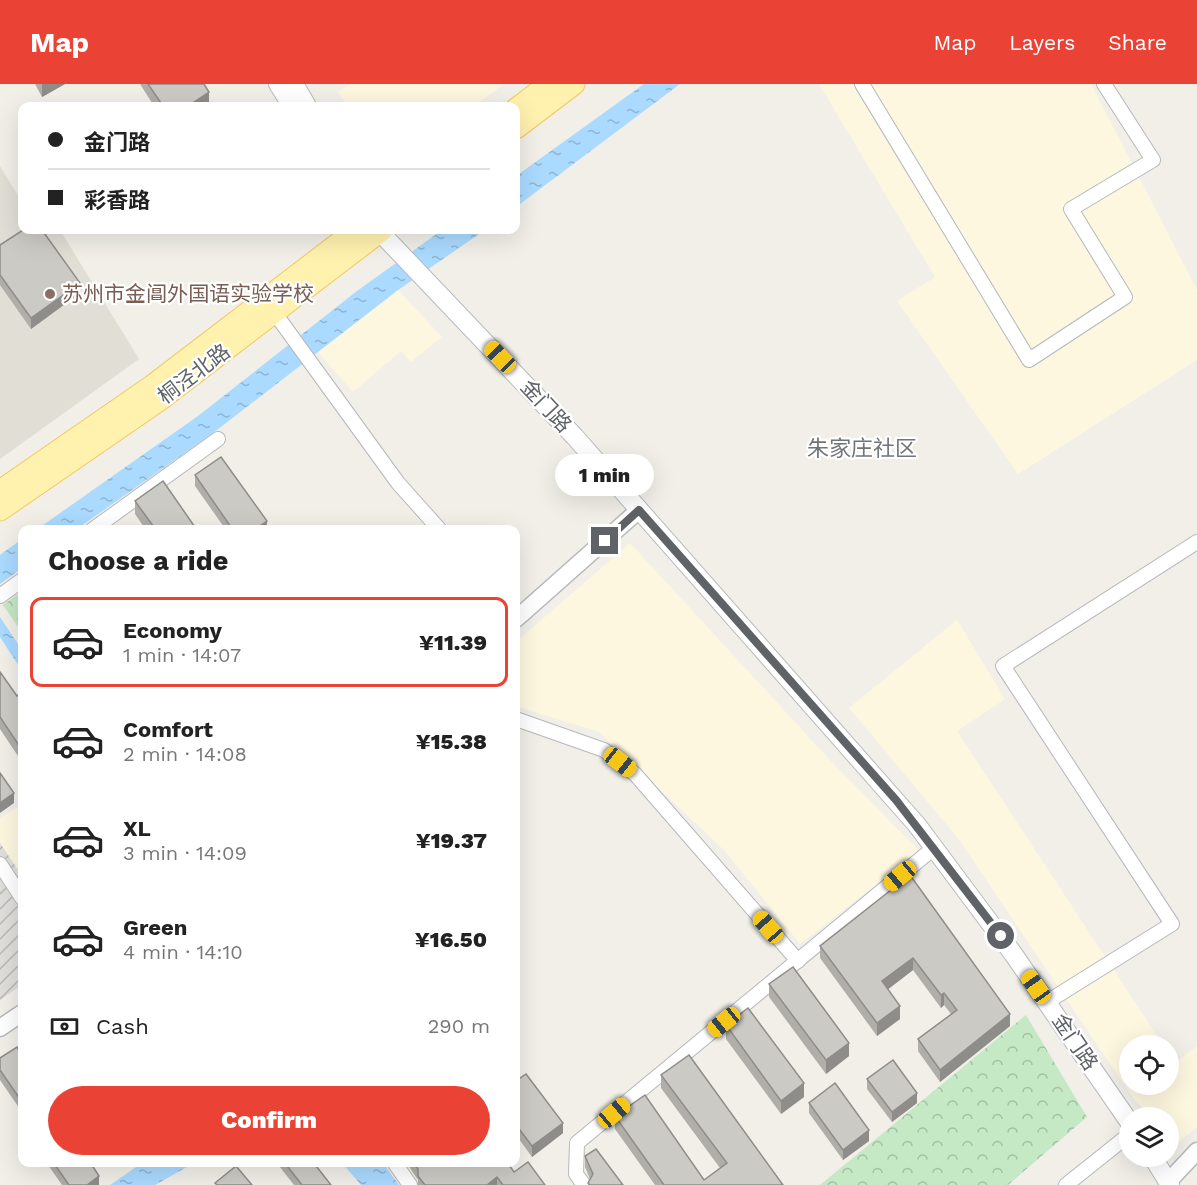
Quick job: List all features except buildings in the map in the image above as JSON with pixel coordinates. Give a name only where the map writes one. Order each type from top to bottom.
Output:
[{"type":"main road","points":[[278,84],[289,102]]},
{"type":"main road","points":[[294,84],[305,102]]},
{"type":"main road","points":[[520,106],[549,84]]},
{"type":"main road","points":[[520,125],[574,84]]},
{"type":"main road","name":"桐泾北路","points":[[0,491],[152,386],[351,234]]},
{"type":"main road","name":"桐泾北路","points":[[0,510],[125,425],[375,234]]},
{"type":"main road","name":"金门路","points":[[384,234],[575,437],[851,748],[935,847],[1047,1002],[1119,1107]]},
{"type":"main road","points":[[1159,1167],[1169,1183]]},
{"type":"street","points":[[862,84],[1029,360],[1125,297],[1071,209],[1153,160],[1104,84]]},
{"type":"street","points":[[274,312],[398,483],[436,525]]},
{"type":"street","points":[[99,525],[218,439]]},
{"type":"street","points":[[520,614],[639,510]]},
{"type":"street","points":[[1047,1002],[1172,924],[1003,666],[1197,542]]},
{"type":"street","points":[[0,596],[18,583]]},
{"type":"street","points":[[520,721],[604,750],[635,774],[798,961]]},
{"type":"street","points":[[584,1185],[576,1174],[577,1143],[935,847]]},
{"type":"street","points":[[0,864],[18,892]]},
{"type":"street","points":[[0,1028],[18,1016]]},
{"type":"street","points":[[1066,1185],[1119,1143]]},
{"type":"street","points":[[1169,1183],[1197,1151]]},
{"type":"street","points":[[397,1167],[410,1185]]},
{"type":"shaded area","points":[[350,84],[504,84],[479,102],[345,102],[338,92]]},
{"type":"shaded area","points":[[819,84],[1091,84],[1197,290],[1197,360],[1018,474],[897,301],[935,277]]},
{"type":"shaded area","name":"苏州市金阊外国语实验学校","points":[[0,166],[18,195],[18,234],[62,234],[139,359],[0,459]]},
{"type":"shaded area","points":[[398,290],[442,337],[411,362],[401,351],[353,392],[318,352]]},
{"type":"shaded area","points":[[630,543],[828,758],[919,851],[800,944],[725,851],[599,732],[520,707],[520,639]]},
{"type":"shaded area","points":[[957,620],[1005,699],[957,731],[1156,1035],[1119,1035],[1119,1077],[958,838],[849,708]]},
{"type":"shaded area","points":[[18,807],[18,870],[0,843],[0,819]]},
{"type":"shaded area","points":[[0,843],[18,870],[18,988],[0,1000]]},
{"type":"shaded area","points":[[1197,1046],[1197,1127],[1179,1142],[1179,1107],[1141,1107],[1131,1095],[1179,1095],[1179,1060]]},
{"type":"green space","points":[[18,594],[18,627],[3,605]]},
{"type":"green space","points":[[1026,1015],[1087,1117],[1008,1185],[820,1185]]},
{"type":"water","points":[[644,84],[680,84],[520,204],[520,173]]},
{"type":"water","points":[[436,234],[479,234],[398,290],[217,430],[83,525],[43,525],[198,416],[357,291]]},
{"type":"water","points":[[18,542],[18,571],[0,584],[0,555]]},
{"type":"water","points":[[0,617],[18,644],[18,665],[0,637]]},
{"type":"water","points":[[136,1167],[187,1167],[155,1185],[110,1185]]},
{"type":"water","points":[[345,1167],[386,1167],[399,1185],[361,1185]]},
{"type":"place","name":"苏州市金阊外国语实验学校","points":[[50,294]]},
{"type":"district","name":"朱家庄社区","points":[[862,448]]},
{"type":"route","points":[[605,541],[639,510],[896,800],[935,847],[1001,936]]}]
